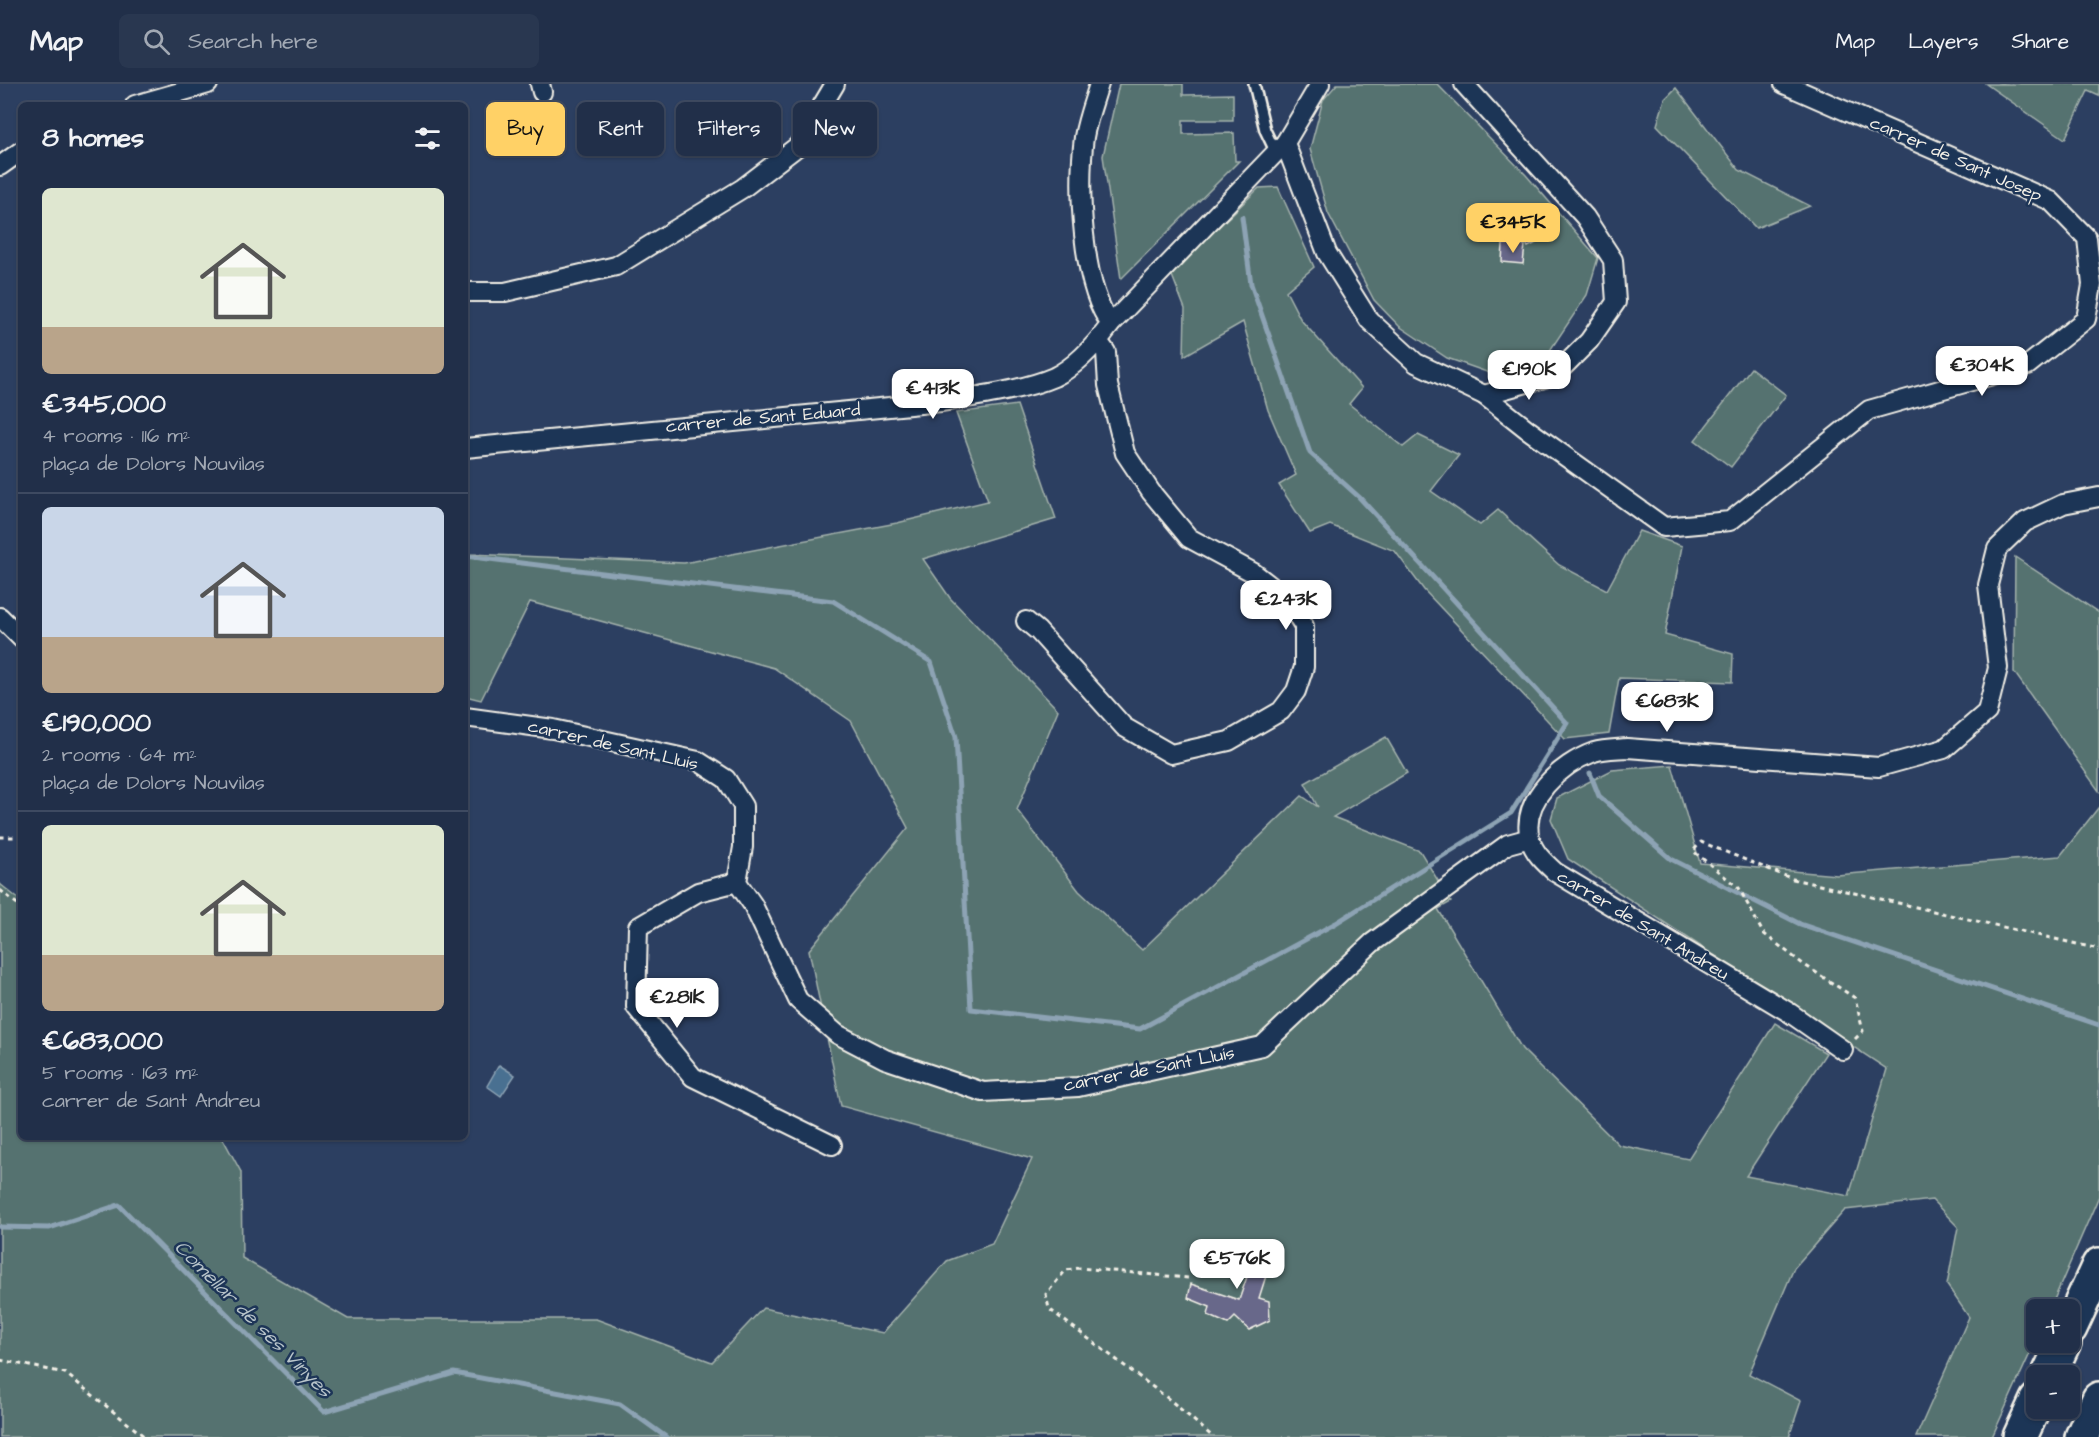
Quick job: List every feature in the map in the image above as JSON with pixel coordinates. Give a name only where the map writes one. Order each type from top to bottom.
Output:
[{"type":"highway","points":[[2080,1306],[2099,1265]]},
{"type":"highway","points":[[2082,1437],[2099,1400]]},
{"type":"highway","points":[[2020,1437],[2028,1419]]},
{"type":"street","points":[[145,102],[208,84]]},
{"type":"street","points":[[468,292],[505,292],[616,266],[743,188],[798,146],[835,84]]},
{"type":"street","points":[[1099,84],[1085,134],[1081,170],[1082,198],[1091,281],[1101,312],[1111,324]]},
{"type":"street","name":"carrer de Sant Eduard","points":[[468,448],[941,402],[986,395],[1054,376],[1078,360],[1098,341],[1111,324],[1281,148],[1320,84]]},
{"type":"street","points":[[1464,84],[1585,217],[1613,260],[1614,270],[1616,302],[1589,342],[1555,375],[1484,395]]},
{"type":"street","name":"carrer de Sant Josep","points":[[1281,148],[1328,253],[1369,320],[1416,363],[1484,395],[1527,429],[1664,527],[1730,521],[1869,410],[2028,365],[2086,319],[2092,285],[2087,238],[2051,201],[1785,84]]},
{"type":"street","points":[[0,166],[18,153]]},
{"type":"street","points":[[1026,621],[1038,631],[1124,727],[1171,754],[1229,741],[1281,711],[1296,691],[1304,667],[1304,626],[1286,598],[1254,573],[1189,538],[1151,492],[1125,453],[1108,385],[1106,352],[1098,341]]},
{"type":"street","points":[[1530,838],[1529,818],[1538,796],[1553,777],[1595,752],[1627,748],[1879,767],[1944,749],[1987,712],[1998,668],[1988,585],[1997,549],[2025,522],[2063,504],[2099,497]]},
{"type":"street","points":[[0,617],[18,635]]},
{"type":"street","name":"carrer de Sant Lluís","points":[[468,717],[553,729],[698,761],[726,779],[743,806],[742,847],[737,882],[753,905],[798,1000],[837,1034],[885,1059],[983,1092],[1078,1087],[1262,1046],[1372,943],[1508,844],[1530,838]]},
{"type":"street","name":"carrer de Sant Andreu","points":[[1530,838],[1539,857],[1555,872],[1790,1013],[1843,1050]]},
{"type":"street","points":[[737,882],[698,892],[638,927],[636,1007],[693,1077],[832,1145]]},
{"type":"lane","points":[[1254,84],[1265,130],[1281,148]]},
{"type":"path","points":[[0,837],[18,837]]},
{"type":"path","points":[[1843,1050],[1863,1032],[1855,998],[1803,964],[1763,933],[1739,888],[1693,851],[1701,842],[1793,879],[2099,949]]},
{"type":"path","points":[[0,890],[18,905]]},
{"type":"path","points":[[1188,1278],[1080,1268],[1066,1270],[1046,1294],[1046,1302],[1049,1309],[1170,1400],[1213,1437]]},
{"type":"path","points":[[0,1360],[65,1372],[145,1437]]},
{"type":"green space","points":[[1119,84],[1183,84],[1183,95],[1233,94],[1233,120],[1183,120],[1183,134],[1234,133],[1235,161],[1239,161],[1121,279],[1103,156]]},
{"type":"green space","points":[[1337,84],[1437,84],[1526,175],[1598,258],[1587,295],[1545,358],[1498,376],[1447,358],[1399,326],[1374,300],[1328,213],[1310,149],[1323,100]]},
{"type":"green space","points":[[1986,84],[2099,84],[2099,96],[2088,91],[2065,139]]},
{"type":"green space","points":[[1676,88],[1739,170],[1810,206],[1756,228],[1657,125],[1665,99]]},
{"type":"green space","points":[[1278,187],[1314,267],[1286,291],[1301,320],[1362,388],[1349,404],[1403,447],[1418,435],[1459,455],[1431,491],[1480,525],[1498,510],[1559,565],[1607,590],[1639,531],[1682,546],[1665,635],[1733,654],[1732,682],[1619,678],[1609,734],[1565,739],[1424,590],[1395,551],[1330,525],[1310,533],[1279,485],[1296,475],[1268,410],[1243,322],[1184,356],[1185,309],[1171,273],[1259,188]]},
{"type":"green space","points":[[1751,368],[1786,395],[1731,467],[1695,440]]},
{"type":"green space","points":[[1017,405],[1056,519],[923,559],[950,598],[1058,710],[1017,810],[1079,891],[1142,950],[1302,796],[1318,807],[1305,783],[1386,737],[1407,773],[1333,817],[1420,851],[1451,902],[1438,909],[1522,1049],[1619,1145],[1688,1159],[1775,1023],[1826,1053],[1746,1176],[1849,1196],[1887,1069],[1568,859],[1551,819],[1557,798],[1612,770],[1672,765],[1700,863],[1837,875],[2060,856],[2099,807],[2099,1196],[2054,1299],[2026,1299],[2026,1353],[2030,1353],[1992,1437],[1916,1437],[1969,1317],[1947,1285],[1958,1227],[1932,1200],[1845,1210],[1794,1268],[1749,1374],[1801,1401],[1789,1437],[0,1437],[0,884],[18,899],[18,1140],[224,1140],[241,1172],[242,1258],[348,1319],[596,1319],[712,1362],[763,1308],[883,1333],[947,1261],[992,1244],[1032,1159],[841,1106],[809,950],[908,828],[851,721],[774,668],[530,602],[481,700],[468,697],[468,553],[684,563],[897,523],[988,501],[956,413]]},
{"type":"green space","points":[[2015,557],[2099,613],[2099,791],[2014,672]]},
{"type":"water","points":[[499,1065],[515,1075],[501,1096],[487,1086]]},
{"type":"building","points":[[1541,222],[1548,237],[1528,247],[1519,229]]},
{"type":"building","points":[[1503,244],[1525,245],[1523,264],[1502,262]]},
{"type":"building","points":[[1208,1240],[1271,1260],[1259,1298],[1269,1301],[1270,1320],[1249,1330],[1235,1317],[1228,1324],[1208,1315],[1210,1307],[1188,1298],[1191,1284],[1239,1300],[1250,1268],[1204,1253]]},
{"type":"waterway","points":[[468,556],[833,601],[931,662],[956,737],[971,1009],[1140,1029],[1336,923],[1511,813],[1567,723],[1359,497],[1310,453],[1251,284],[1242,217]]},
{"type":"waterway","points":[[1590,773],[1599,796],[1671,859],[1800,924],[2099,1025]]},
{"type":"waterway","name":"Comellar de ses Vinyes","points":[[0,1227],[49,1228],[119,1205],[324,1412],[454,1373],[620,1404],[666,1437]]}]
